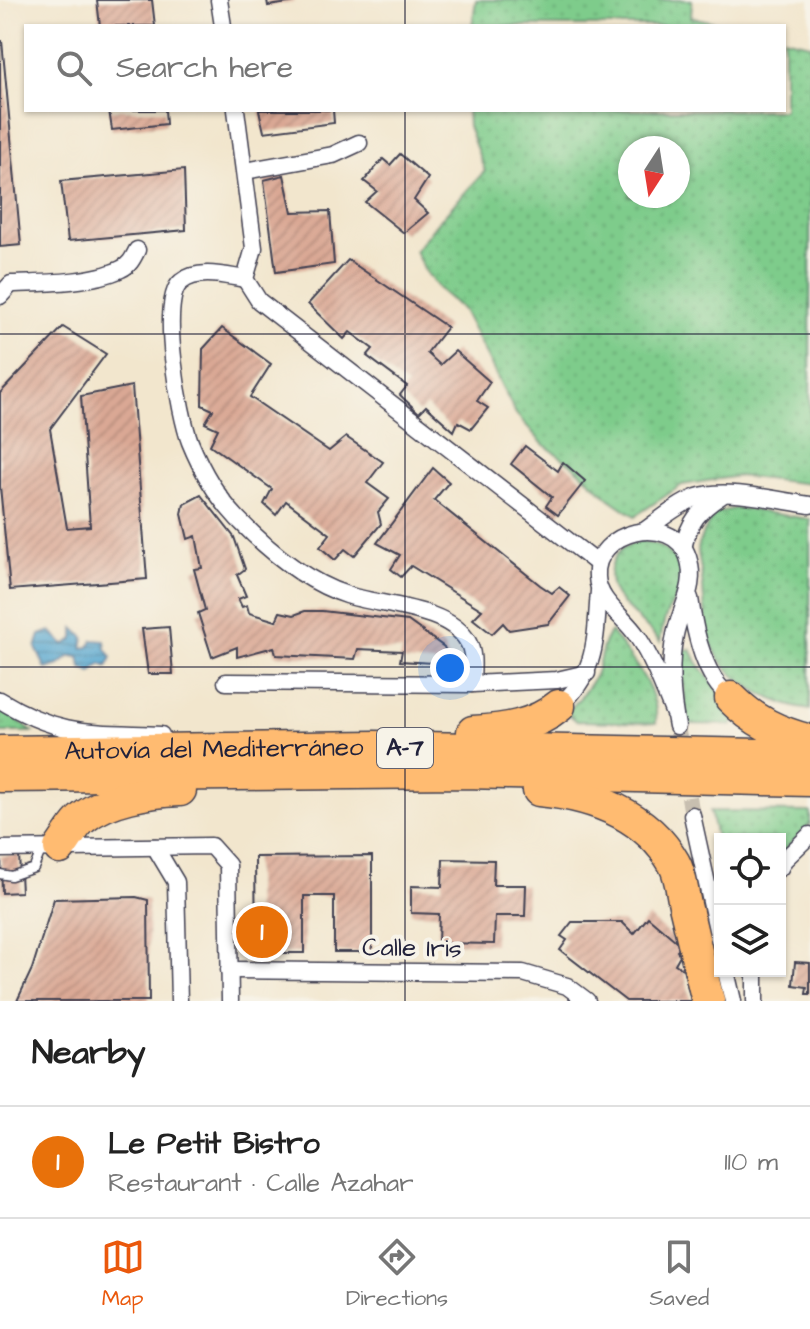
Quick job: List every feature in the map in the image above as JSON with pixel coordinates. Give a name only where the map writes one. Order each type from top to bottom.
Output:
[{"type":"highway","points":[[731,698],[749,716],[810,741]]},
{"type":"highway","points":[[375,747],[442,734],[514,728],[537,720],[559,706]]},
{"type":"highway","points":[[162,735],[234,748]]},
{"type":"highway","name":"Autovía del Mediterráneo","points":[[0,752],[375,747],[810,756]]},
{"type":"highway","points":[[51,848],[83,818],[106,806],[164,791],[219,787],[268,772]]},
{"type":"highway","points":[[462,772],[514,787],[580,796],[611,807],[643,826],[676,866],[708,1001]]},
{"type":"highway","name":"Autovía del Mediterráneo","points":[[0,776],[462,772],[810,780]]},
{"type":"street","points":[[219,0],[223,24]]},
{"type":"street","points":[[236,112],[254,248],[245,279],[259,301],[597,563]]},
{"type":"street","points":[[245,171],[333,155],[359,143]]},
{"type":"street","points":[[0,296],[11,284],[99,276],[123,268],[137,250]]},
{"type":"street","points":[[245,279],[205,274],[182,280],[176,287],[172,305],[176,383],[184,421],[190,442],[218,496],[239,520],[305,576],[347,595],[402,606],[438,618],[456,630],[468,641],[472,654],[472,684]]},
{"type":"street","points":[[644,531],[700,496],[722,495],[810,505]]},
{"type":"street","points":[[683,548],[693,519],[702,508],[722,495]]},
{"type":"street","points":[[559,706],[587,673],[596,638],[597,563],[604,550],[616,540],[629,533],[644,531],[670,538],[683,548],[691,572],[689,591],[675,633],[672,660],[676,720],[652,660],[636,634],[599,591]]},
{"type":"street","points":[[689,591],[700,648],[711,673],[731,698],[779,719],[810,726]]},
{"type":"street","points":[[226,682],[472,684],[575,678],[587,673]]},
{"type":"street","points":[[536,681],[551,687],[558,695],[559,706]]},
{"type":"street","points":[[0,700],[25,716],[51,726],[79,732],[162,735]]},
{"type":"street","points":[[692,815],[714,916]]},
{"type":"street","points":[[786,858],[810,835]]},
{"type":"street","points":[[0,849],[211,846],[228,865],[230,1001]]},
{"type":"street","points":[[155,847],[176,882],[179,1001]]},
{"type":"street","name":"Calle Iris","points":[[229,970],[523,973],[567,986],[587,1001]]},
{"type":"street","points":[[727,977],[733,1001]]},
{"type":"street","points":[[755,977],[755,1001]]},
{"type":"lane","points":[[0,874],[11,876],[34,868],[51,848]]},
{"type":"green space","points":[[476,0],[692,0],[691,17],[723,24],[472,24]]},
{"type":"green space","points":[[786,38],[810,44],[810,484],[738,476],[682,485],[635,516],[543,444],[516,414],[463,310],[441,291],[425,271],[415,251],[485,171],[468,126],[467,112],[786,112]]},
{"type":"green space","points":[[737,508],[810,519],[810,710],[772,699],[748,686],[720,660],[712,644],[699,543],[716,513]]},
{"type":"green space","points":[[640,541],[658,545],[672,555],[680,570],[680,588],[666,615],[660,642],[612,589],[610,574],[613,560],[624,548]]},
{"type":"green space","points":[[611,632],[649,686],[656,723],[577,721],[567,713],[592,680]]},
{"type":"green space","points":[[691,649],[697,662],[739,717],[731,725],[688,724],[681,662],[685,650]]},
{"type":"green space","points":[[0,709],[33,732],[0,732]]},
{"type":"green space","points":[[710,811],[810,812],[810,824],[786,849],[786,833],[715,833]]},
{"type":"water","points":[[74,628],[84,637],[82,648],[89,647],[93,640],[105,641],[112,657],[107,667],[101,664],[91,673],[82,668],[79,657],[70,656],[59,665],[46,669],[36,648],[40,635],[51,631],[64,645],[74,639]]},
{"type":"building","points":[[97,0],[152,0],[155,24],[100,24]]},
{"type":"building","points":[[267,0],[294,0],[295,2],[268,6]]},
{"type":"building","points":[[0,41],[21,245],[0,247]]},
{"type":"building","points":[[109,112],[165,112],[166,124],[112,130]]},
{"type":"building","points":[[259,112],[333,112],[334,123],[264,132]]},
{"type":"building","points":[[400,154],[428,178],[414,200],[428,213],[404,233],[365,202],[377,191],[364,181],[383,159],[390,165]]},
{"type":"building","points":[[184,170],[186,230],[68,241],[61,181]]},
{"type":"building","points":[[284,175],[292,212],[330,211],[334,264],[276,272],[264,180]]},
{"type":"building","points":[[348,260],[447,327],[427,353],[440,365],[455,351],[490,382],[477,401],[488,408],[471,429],[458,422],[454,431],[426,406],[419,413],[400,395],[407,386],[367,356],[373,349],[350,332],[344,339],[308,304]]},
{"type":"building","points":[[63,327],[106,354],[50,429],[67,528],[90,526],[81,396],[132,386],[147,579],[10,590],[0,486],[0,393]]},
{"type":"building","points":[[222,328],[271,364],[250,397],[329,451],[346,437],[383,462],[367,483],[389,499],[378,512],[381,524],[354,556],[345,549],[335,560],[320,547],[330,534],[286,501],[276,515],[264,504],[272,489],[210,445],[218,429],[205,423],[213,410],[202,405],[203,349]]},
{"type":"building","points":[[525,446],[558,471],[563,462],[585,481],[558,515],[546,506],[552,497],[511,464]]},
{"type":"building","points":[[433,468],[449,482],[434,500],[540,585],[552,593],[559,587],[570,596],[548,624],[509,630],[503,623],[492,634],[473,619],[482,610],[411,566],[401,577],[391,569],[400,555],[377,543]]},
{"type":"building","points":[[201,495],[234,537],[245,569],[237,575],[246,596],[238,599],[242,607],[247,605],[249,613],[276,621],[280,612],[294,615],[305,611],[322,611],[408,621],[444,647],[450,664],[400,661],[402,651],[358,649],[355,659],[276,655],[274,647],[237,657],[237,647],[212,657],[198,613],[205,610],[194,569],[202,568],[196,536],[188,539],[182,514],[184,504]]},
{"type":"building","points":[[169,627],[173,674],[148,674],[142,629]]},
{"type":"building","points":[[19,855],[21,892],[2,893],[1,856]]},
{"type":"building","points":[[372,856],[372,952],[334,952],[334,896],[304,896],[304,953],[256,953],[255,857]]},
{"type":"building","points":[[443,859],[494,860],[493,885],[526,885],[525,916],[495,916],[494,944],[438,943],[439,914],[411,913],[411,886],[442,887]]},
{"type":"building","points":[[136,897],[148,900],[149,1001],[17,1001],[32,969],[54,899]]},
{"type":"building","points":[[648,917],[682,946],[677,951],[680,955],[675,964],[684,970],[691,1001],[626,1001],[560,950],[567,940],[561,936],[572,922],[622,922],[634,934]]},
{"type":"building","points":[[795,962],[810,963],[810,994],[806,994],[807,987],[793,985]]},
{"type":"tunnel","points":[[677,726],[692,815]]},
{"type":"place","name":"Le Petit Bistro","points":[[262,932]]}]
